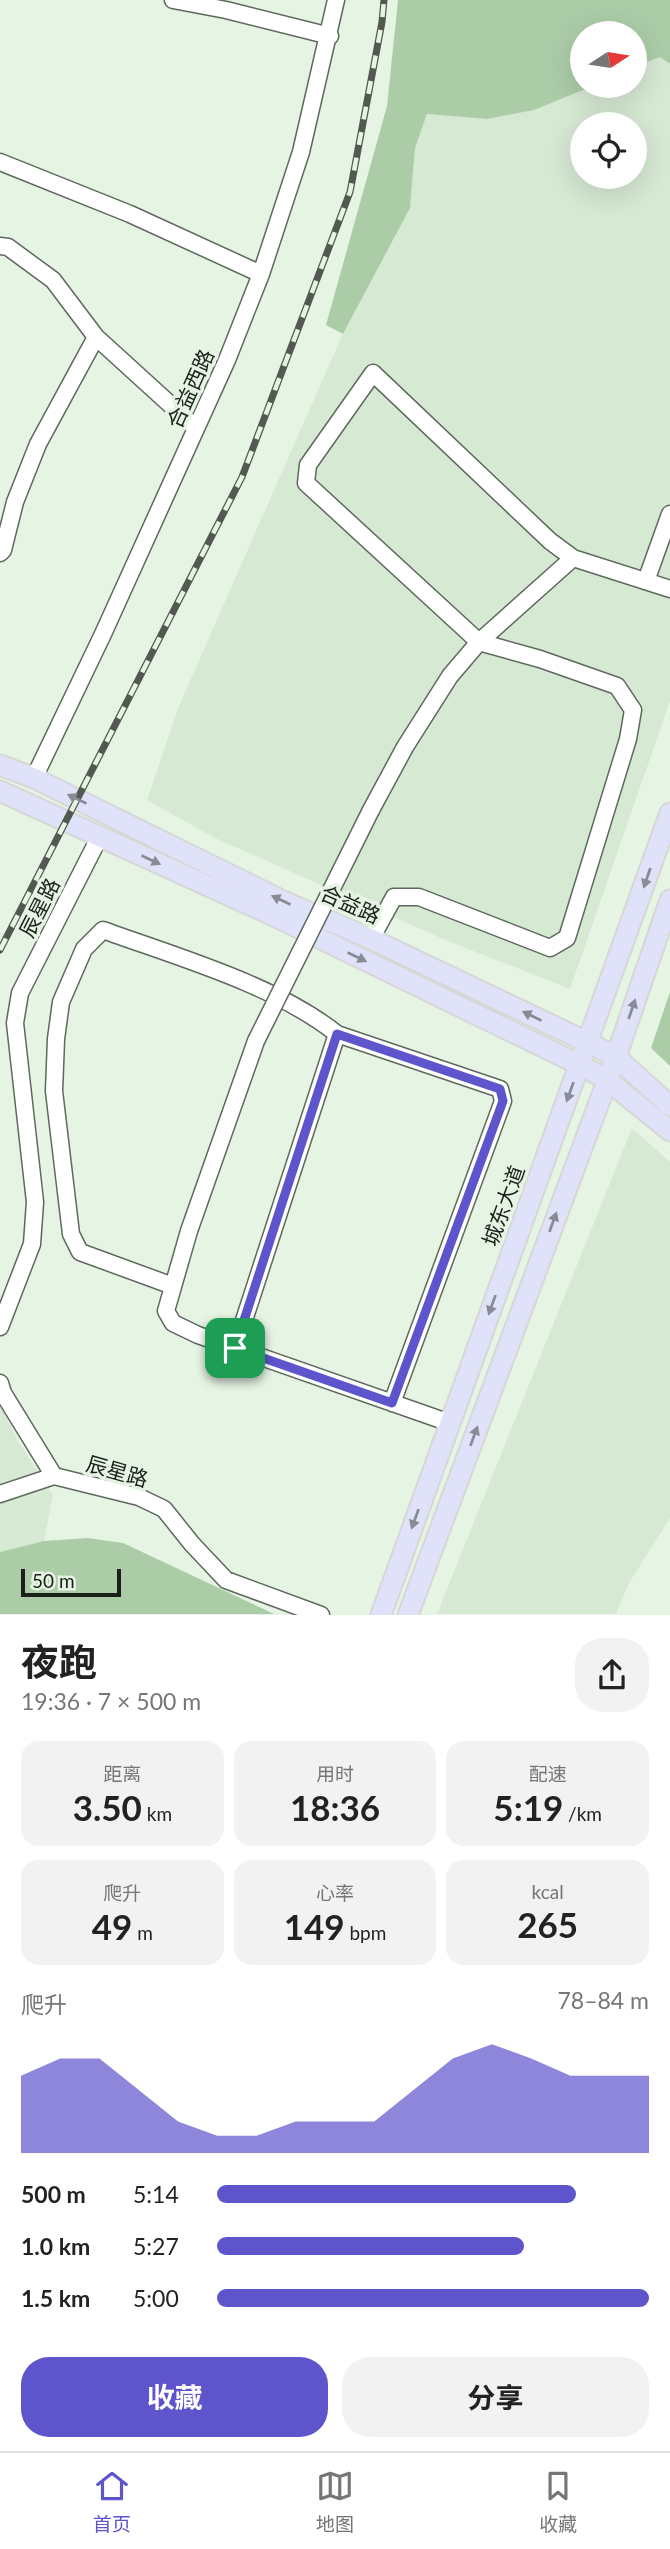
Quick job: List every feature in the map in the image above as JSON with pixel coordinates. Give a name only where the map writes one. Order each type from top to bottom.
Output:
[{"type":"main road","name":"合益路","points":[[0,765],[34,778],[281,900],[371,939],[589,1043],[616,1057],[670,1106]]},
{"type":"main road","name":"合益路","points":[[0,791],[274,916],[580,1065],[606,1079],[670,1131]]},
{"type":"main road","name":"城东大道","points":[[381,1615],[670,813]]},
{"type":"main road","points":[[408,1615],[616,1057],[670,900]]},
{"type":"street","points":[[173,0],[330,36]]},
{"type":"street","name":"合益西路","points":[[34,778],[196,429],[261,274],[301,152],[337,0]]},
{"type":"street","points":[[0,162],[130,214],[261,274]]},
{"type":"street","points":[[0,246],[8,247],[53,280],[96,337],[196,429]]},
{"type":"street","points":[[0,553],[15,502],[38,444],[96,337]]},
{"type":"street","points":[[371,939],[394,897],[419,897],[550,948],[567,939],[628,739],[634,710],[617,686],[540,659],[479,642],[306,483],[308,465],[373,373],[550,541],[573,558],[670,589]]},
{"type":"street","points":[[646,581],[670,514]]},
{"type":"street","points":[[450,1423],[198,1335],[173,1323],[166,1311],[189,1231],[256,1041],[405,747],[450,676],[479,642],[573,558]]},
{"type":"street","name":"辰星路","points":[[0,1327],[32,1244],[36,1202],[15,1023],[20,993],[100,836]]},
{"type":"street","points":[[173,1286],[79,1252],[71,1234],[54,1091],[56,1039],[61,1002],[84,949],[103,930],[229,975],[316,1017],[337,1034],[500,1089],[503,1101],[392,1403]]},
{"type":"street","points":[[235,1348],[337,1034]]},
{"type":"street","name":"辰星路","points":[[0,1383],[3,1393],[54,1476],[139,1497],[164,1509],[192,1545],[226,1580],[321,1615]]},
{"type":"street","points":[[0,1494],[54,1476]]},
{"type":"shaded area","points":[[660,56],[670,64],[670,701],[570,989],[443,939],[215,838],[147,800],[179,706],[315,397],[343,334],[410,208],[415,148],[427,114],[487,119],[534,110],[570,95],[570,98],[648,98],[648,61]]},
{"type":"shaded area","points":[[632,1128],[670,1162],[670,1518],[629,1583],[616,1614],[437,1614]]},
{"type":"shaded area","points":[[0,1404],[18,1441],[53,1495],[44,1541],[0,1552]]},
{"type":"green space","points":[[398,0],[670,0],[670,64],[660,57],[648,62],[648,21],[570,21],[570,95],[534,110],[487,119],[427,114],[415,148],[410,208],[343,334],[326,325],[387,106]]},
{"type":"green space","points":[[670,992],[670,1066],[651,1048]]},
{"type":"green space","points":[[88,1538],[123,1543],[274,1614],[0,1614],[0,1552],[44,1541]]},
{"type":"railway","points":[[0,950],[242,477],[350,192],[384,0]]},
{"type":"route","points":[[337,1034],[500,1089],[503,1101],[392,1403],[235,1348],[337,1034]]}]
